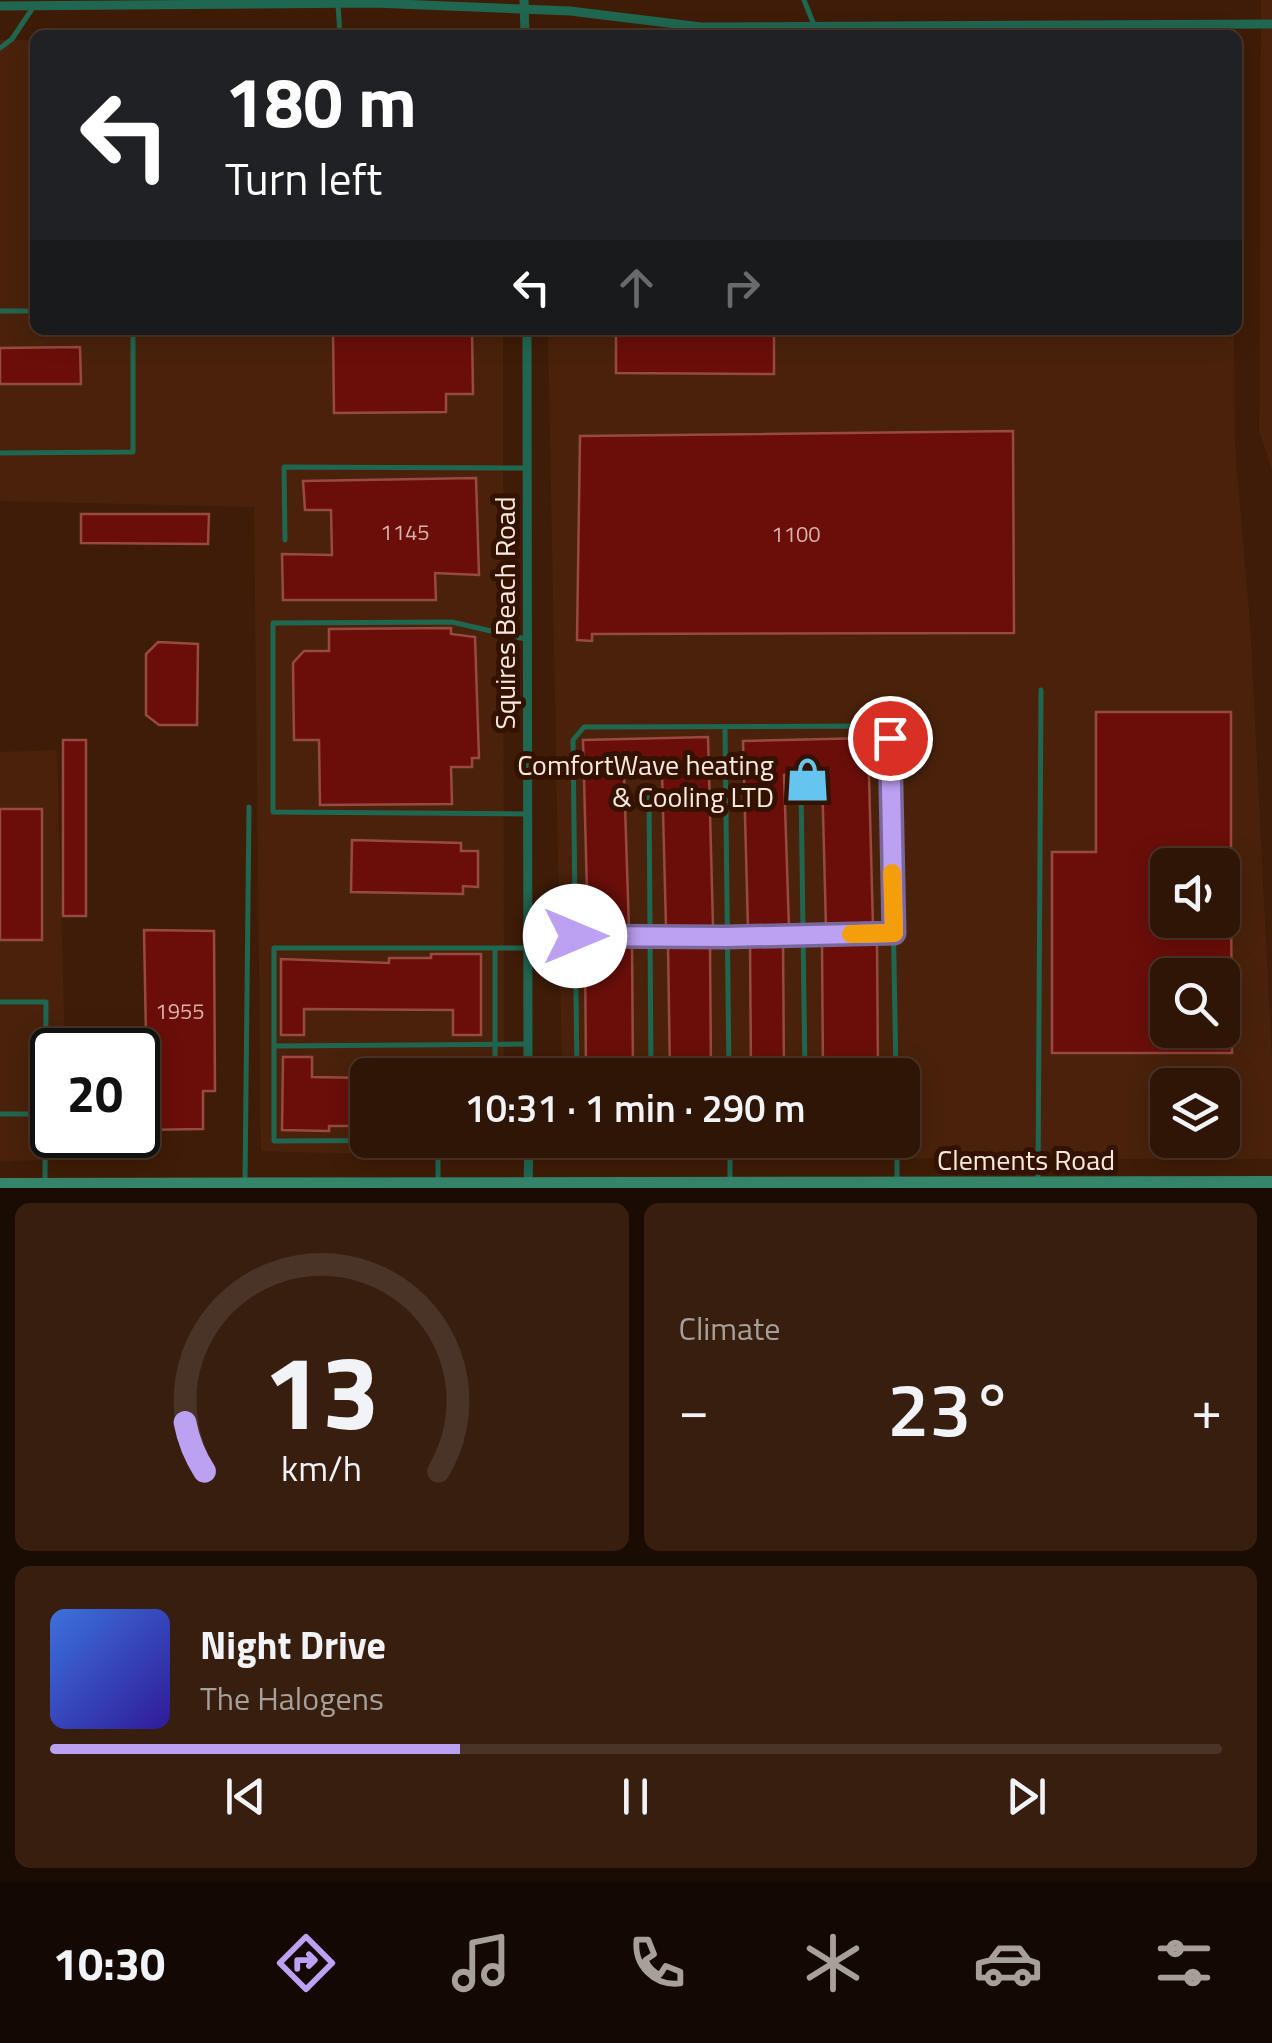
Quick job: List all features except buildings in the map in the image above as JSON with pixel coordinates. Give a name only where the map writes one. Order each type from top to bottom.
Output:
[{"type":"street","points":[[525,4],[525,30]]},
{"type":"street","points":[[0,6],[525,4],[701,27],[1272,24]]},
{"type":"street","name":"Squires Beach Road","points":[[526,335],[528,1058]]},
{"type":"street","points":[[528,1158],[528,1186]]},
{"type":"street","name":"Clements Road","points":[[0,1185],[209,1188],[1272,1183]]},
{"type":"lane","points":[[804,0],[814,25]]},
{"type":"lane","points":[[338,4],[340,30]]},
{"type":"lane","points":[[0,48],[12,39],[34,6]]},
{"type":"lane","points":[[0,311],[30,311]]},
{"type":"lane","points":[[0,453],[133,452],[133,335]]},
{"type":"lane","points":[[285,540],[284,467],[527,468]]},
{"type":"lane","points":[[527,814],[274,812],[273,623],[452,622],[528,640]]},
{"type":"lane","points":[[1038,1185],[1041,690]]},
{"type":"lane","points":[[577,1058],[572,740],[584,727],[874,726],[890,738],[896,1058]]},
{"type":"lane","points":[[725,727],[729,1058]]},
{"type":"lane","points":[[801,786],[804,1058]]},
{"type":"lane","points":[[649,787],[651,1058]]},
{"type":"lane","points":[[245,1186],[248,806]]},
{"type":"lane","points":[[350,1140],[274,1140],[274,948],[495,948],[575,936],[894,933]]},
{"type":"lane","points":[[495,948],[496,1058]]},
{"type":"lane","points":[[0,1002],[46,1002],[46,1028]]},
{"type":"lane","points":[[274,1046],[528,1044]]},
{"type":"lane","points":[[0,1114],[30,1114]]},
{"type":"lane","points":[[45,1158],[45,1185]]},
{"type":"lane","points":[[438,1158],[438,1184]]},
{"type":"lane","points":[[730,1158],[730,1185]]},
{"type":"lane","points":[[896,1158],[897,1185]]},
{"type":"shaded area","points":[[1261,0],[1272,0],[1272,470],[1259,430]]},
{"type":"shaded area","points":[[0,40],[30,40],[30,335],[503,335],[504,1058],[350,1058],[350,1154],[261,1151],[254,507],[0,501]]},
{"type":"shaded area","points":[[548,335],[1234,335],[1235,446],[1250,623],[1272,1060],[1272,1159],[563,1158],[920,1158],[920,1058],[562,1058]]},
{"type":"shaded area","points":[[57,750],[64,1028],[30,1028],[30,1158],[68,1160],[0,1161],[0,752]]},
{"type":"slow traffic","points":[[851,934],[894,933],[892,873]]},
{"type":"place","name":"ComfortWave heating & Cooling LTD","points":[[807,780]]},
{"type":"route","points":[[575,936],[894,933],[890,738]]}]
